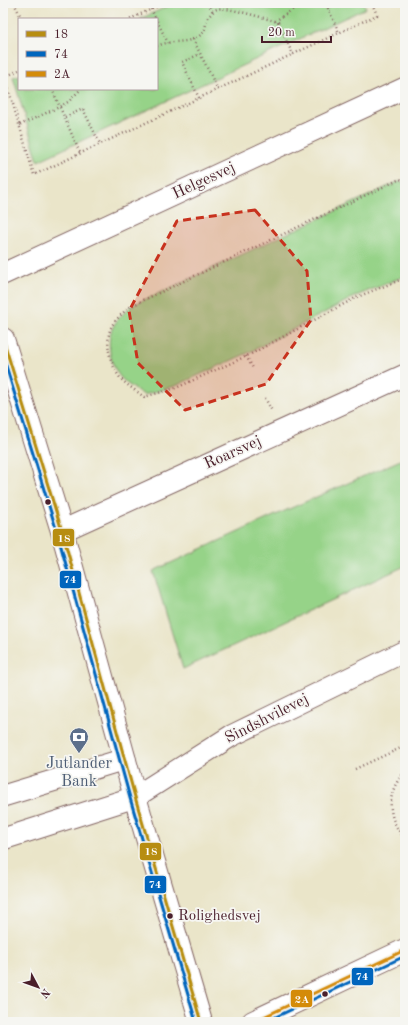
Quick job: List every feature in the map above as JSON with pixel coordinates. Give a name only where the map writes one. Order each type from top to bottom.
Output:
[{"type":"street","name":"Helgesvej","points":[[3,274],[405,88]]},
{"type":"street","points":[[3,339],[62,531],[135,797],[201,1022]]},
{"type":"street","name":"Roarsvej","points":[[62,531],[405,375]]},
{"type":"street","name":"Sindshvilevej","points":[[3,839],[135,797],[231,736],[405,651]]},
{"type":"street","points":[[3,796],[125,758]]},
{"type":"street","points":[[253,1022],[405,950]]},
{"type":"path","points":[[14,3],[22,18]]},
{"type":"path","points":[[132,18],[165,3]]},
{"type":"path","points":[[208,3],[213,12]]},
{"type":"path","points":[[275,21],[292,10],[297,3]]},
{"type":"path","points":[[326,3],[339,33]]},
{"type":"path","points":[[328,8],[338,3]]},
{"type":"path","points":[[18,70],[5,76],[34,175],[378,15],[372,3]]},
{"type":"path","points":[[151,9],[155,18]]},
{"type":"path","points":[[158,46],[172,41],[187,41],[200,36],[205,30],[207,18],[217,9],[226,9],[278,22],[293,54]]},
{"type":"path","points":[[158,24],[168,42]]},
{"type":"path","points":[[193,39],[218,90]]},
{"type":"path","points":[[199,98],[182,62],[200,54]]},
{"type":"path","points":[[52,90],[80,153]]},
{"type":"path","points":[[20,125],[68,102],[80,90]]},
{"type":"path","points":[[64,117],[83,109],[100,144]]},
{"type":"path","points":[[405,180],[400,179],[142,299],[131,306],[112,325],[108,338],[109,352],[113,366],[121,380],[144,397],[176,388],[246,356],[357,298],[405,278]]},
{"type":"path","points":[[246,356],[253,368]]},
{"type":"path","points":[[355,769],[405,746]]},
{"type":"path","points":[[405,772],[395,786],[390,801],[392,817],[399,832],[405,838]]},
{"type":"highlighted area","points":[[255,210],[307,271],[311,320],[266,384],[185,410],[138,363],[129,311],[177,221]]},
{"type":"green space","points":[[175,3],[364,3],[366,8],[38,161],[13,77],[18,75],[18,90],[158,90],[158,18],[142,18]]},
{"type":"green space","points":[[400,181],[405,183],[405,276],[356,296],[250,352],[175,386],[144,395],[126,383],[117,373],[109,345],[111,331],[116,322],[131,306]]},
{"type":"green space","points":[[405,458],[405,566],[183,669],[153,571]]},
{"type":"transit line","name":"18","points":[[3,339],[62,531],[135,797],[201,1022]]},
{"type":"transit line","name":"74","points":[[3,356],[57,532],[130,798],[196,1022]]},
{"type":"transit line","name":"2A","points":[[253,1022],[405,950]]},
{"type":"transit line","name":"74","points":[[265,1022],[405,956]]},
{"type":"place","name":"Jutlander Bank","points":[[79,754]]},
{"type":"place","name":"Rolighedsvej","points":[[170,916]]}]
